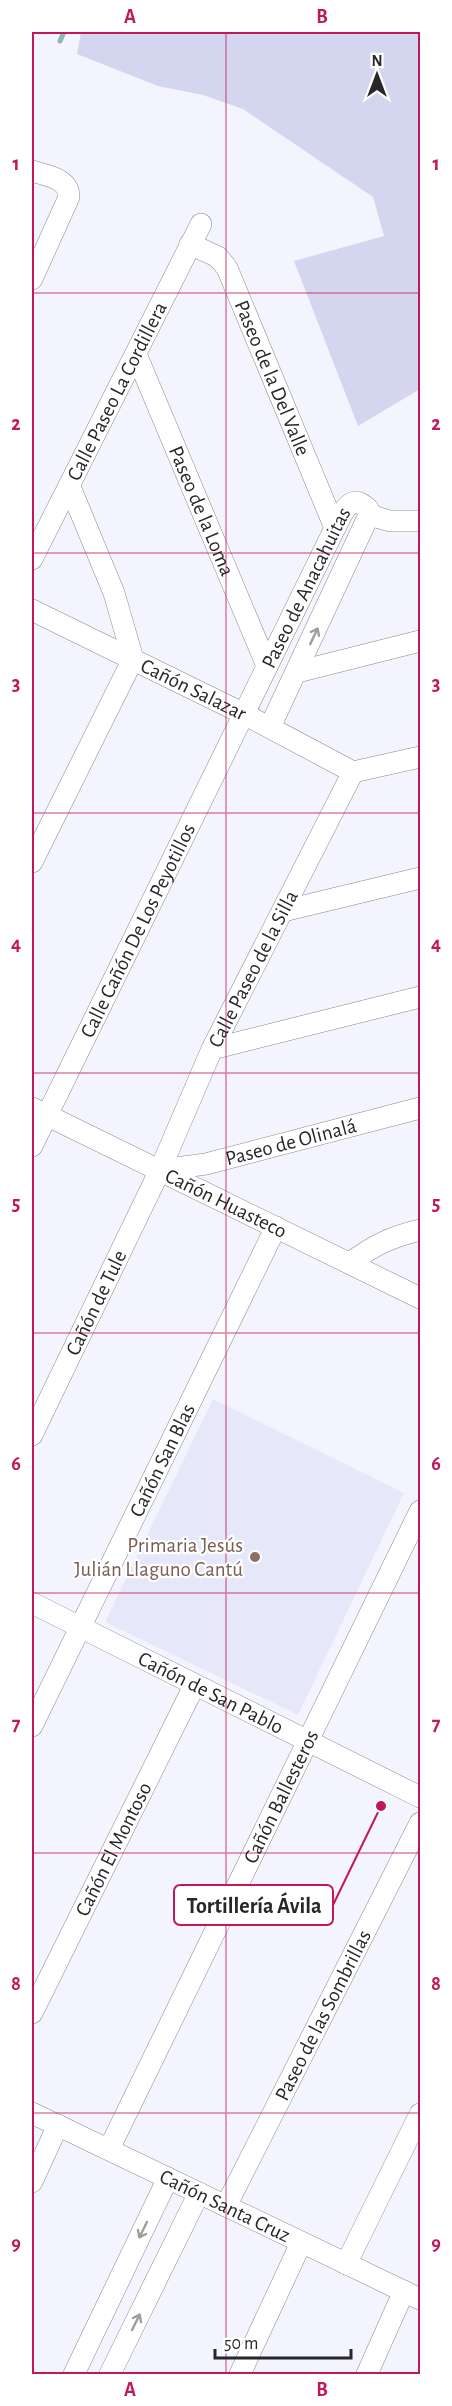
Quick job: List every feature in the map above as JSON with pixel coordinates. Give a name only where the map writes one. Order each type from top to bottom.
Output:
[{"type":"street","points":[[32,171],[63,182],[69,190],[69,197],[32,279]]},
{"type":"street","name":"Calle Paseo La Cordillera","points":[[32,559],[201,224]]},
{"type":"street","name":"Paseo de la Del Valle","points":[[190,244],[218,257],[227,268],[335,528]]},
{"type":"street","name":"Paseo de la Loma","points":[[136,354],[267,666]]},
{"type":"street","points":[[32,862],[132,659],[114,593],[70,487]]},
{"type":"street","name":"Paseo de Anacahuitas","points":[[244,714],[346,507],[353,502],[364,505],[369,510],[369,515],[270,727]]},
{"type":"street","points":[[369,515],[390,521],[420,521]]},
{"type":"street","name":"Cañón Salazar","points":[[32,610],[270,727],[353,772]]},
{"type":"street","points":[[297,672],[420,641]]},
{"type":"street","name":"Calle Cañón De Los Peyotillos","points":[[32,1146],[39,1112],[244,714]]},
{"type":"street","points":[[353,772],[420,757]]},
{"type":"street","name":"Calle Paseo de la Silla","points":[[160,1170],[212,1049],[353,772]]},
{"type":"street","points":[[283,911],[420,878]]},
{"type":"street","points":[[212,1049],[420,997]]},
{"type":"street","name":"Paseo de Olinalá","points":[[160,1170],[206,1164],[420,1108]]},
{"type":"street","name":"Cañón Huasteco","points":[[39,1112],[420,1298]]},
{"type":"street","name":"Cañón de Tule","points":[[32,1435],[160,1170]]},
{"type":"street","name":"Cañón San Blas","points":[[32,1726],[276,1227]]},
{"type":"street","points":[[350,1263],[390,1237],[420,1230]]},
{"type":"street","name":"Cañón Ballesteros","points":[[109,2149],[420,1511]]},
{"type":"street","name":"Cañón de San Pablo","points":[[32,1603],[420,1797]]},
{"type":"street","name":"Cañón El Montoso","points":[[32,2013],[194,1686]]},
{"type":"street","name":"Paseo de las Sombrillas","points":[[226,2206],[420,1823]]},
{"type":"street","name":"Cañón Santa Cruz","points":[[32,2113],[412,2295]]},
{"type":"street","points":[[346,2264],[420,2114]]},
{"type":"street","points":[[32,2182],[58,2125]]},
{"type":"street","points":[[74,2374],[168,2178]]},
{"type":"street","points":[[110,2374],[199,2193]]},
{"type":"street","points":[[240,2374],[301,2243]]},
{"type":"street","points":[[367,2374],[412,2295]]},
{"type":"shaded area","points":[[81,32],[420,32],[420,389],[358,426],[294,261],[384,236],[373,197],[243,109],[203,95],[158,86],[77,54]]},
{"type":"shaded area","name":"Primaria Jesús Julián Llaguno Cantú","points":[[213,1399],[404,1493],[298,1715],[105,1622]]},
{"type":"waterway","points":[[60,41],[64,32]]},
{"type":"place","name":"Primaria Jesús Julián Llaguno Cantú","points":[[255,1557]]},
{"type":"place","name":"Tortillería Ávila","points":[[381,1806]]}]
